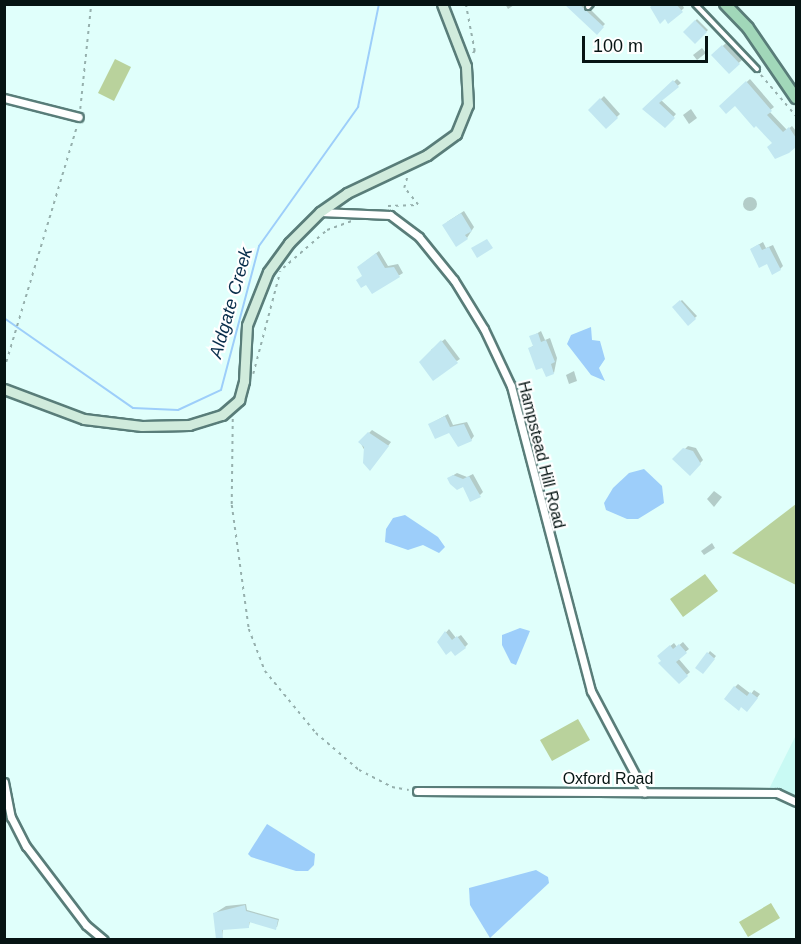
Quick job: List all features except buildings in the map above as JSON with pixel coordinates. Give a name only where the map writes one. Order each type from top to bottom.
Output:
[{"type":"main road","points":[[724,4],[748,28],[796,98]]},
{"type":"street","points":[[4,389],[84,419],[142,426],[189,425],[222,415],[238,400],[244,381],[247,325],[268,272],[289,243],[320,212],[366,182],[411,161],[456,134],[468,105],[466,66],[442,4]]},
{"type":"street","points":[[4,98],[79,117]]},
{"type":"street","name":"Hampstead Hill Road","points":[[320,212],[390,216],[419,237],[454,280],[484,329],[511,386],[591,691],[645,793]]},
{"type":"street","points":[[4,782],[11,817],[26,846],[86,925],[104,939]]},
{"type":"street","name":"Oxford Road","points":[[417,791],[777,793],[796,802]]},
{"type":"lane","points":[[695,4],[758,69]]},
{"type":"path","points":[[4,369],[79,117],[91,4]]},
{"type":"path","points":[[466,4],[475,51],[466,66]]},
{"type":"path","points":[[758,69],[796,116]]},
{"type":"path","points":[[385,207],[418,205],[404,188],[411,161]]},
{"type":"path","points":[[244,381],[250,381],[256,371],[280,270],[327,230],[367,214]]},
{"type":"path","points":[[232,406],[232,505],[249,629],[265,671],[316,733],[359,770],[392,787],[417,791]]},
{"type":"shaded area","points":[[591,327],[592,340],[600,341],[605,359],[599,368],[605,381],[591,375],[567,344],[571,335]]},
{"type":"shaded area","points":[[644,469],[662,486],[664,503],[638,519],[627,519],[606,510],[604,503],[613,488],[629,473]]},
{"type":"shaded area","points":[[405,515],[438,537],[445,547],[439,553],[423,545],[408,550],[385,542],[386,529],[393,518]]},
{"type":"shaded area","points":[[520,628],[530,631],[516,665],[511,663],[502,645],[502,635]]},
{"type":"shaded area","points":[[796,735],[796,802],[767,793]]},
{"type":"shaded area","points":[[267,824],[315,854],[314,865],[308,871],[296,871],[251,857],[248,854]]},
{"type":"shaded area","points":[[536,870],[548,877],[549,883],[490,938],[470,905],[469,888]]},
{"type":"green space","points":[[115,59],[131,67],[114,101],[98,93]]},
{"type":"green space","points":[[796,504],[796,585],[732,553]]},
{"type":"green space","points":[[705,574],[718,591],[683,617],[670,599]]},
{"type":"green space","points":[[578,719],[590,740],[552,761],[540,740]]},
{"type":"green space","points":[[771,903],[780,918],[748,937],[739,922]]},
{"type":"waterway","name":"Aldgate Creek","points":[[4,318],[133,408],[178,410],[221,390],[259,246],[358,107],[379,4]]}]
